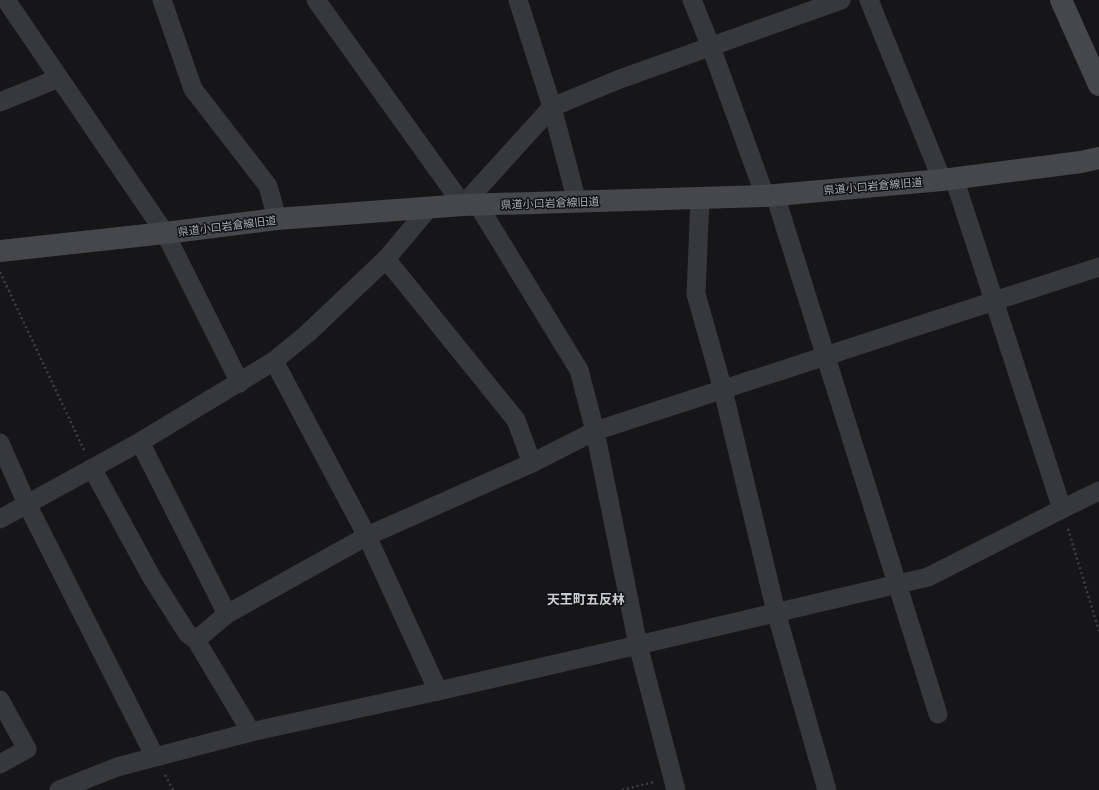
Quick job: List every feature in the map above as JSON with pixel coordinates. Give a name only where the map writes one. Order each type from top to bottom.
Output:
[{"type":"street","points":[[6,0],[165,233],[240,382]]},
{"type":"street","points":[[162,0],[193,89],[268,186],[277,219]]},
{"type":"street","points":[[316,0],[470,205],[579,370],[595,431],[638,645],[674,784]]},
{"type":"street","points":[[518,0],[552,107],[577,202]]},
{"type":"street","points":[[692,0],[712,47],[770,196],[826,357],[938,714]]},
{"type":"street","points":[[470,205],[552,107],[620,79],[841,0]]},
{"type":"street","points":[[869,0],[948,179],[994,302],[1062,509]]},
{"type":"street","points":[[1061,0],[1099,85]]},
{"type":"street","points":[[0,102],[59,78]]},
{"type":"street","name":"県道小口岩倉線旧道","points":[[0,251],[277,219],[470,205],[770,196],[948,179],[1081,162],[1099,158]]},
{"type":"street","points":[[700,198],[696,294],[723,390],[776,612],[827,790]]},
{"type":"street","points":[[0,519],[140,442],[274,361],[308,333],[386,259],[428,208]]},
{"type":"street","points":[[386,259],[516,420],[532,463]]},
{"type":"street","points":[[196,640],[227,614],[367,536],[532,463],[595,431],[1099,267]]},
{"type":"street","points":[[274,361],[367,536],[438,691]]},
{"type":"street","points":[[140,442],[227,614]]},
{"type":"street","points":[[0,443],[27,504],[155,757]]},
{"type":"street","points":[[92,468],[152,578],[187,633],[196,640],[251,732]]},
{"type":"street","points":[[59,790],[117,767],[251,732],[438,691],[928,577],[1099,491]]},
{"type":"street","points":[[0,700],[27,749],[0,764]]},
{"type":"path","points":[[0,272],[92,468]]},
{"type":"path","points":[[1062,509],[1099,632]]},
{"type":"path","points":[[622,790],[674,784]]},
{"type":"district","name":"天王町五反林","points":[[586,599]]}]
